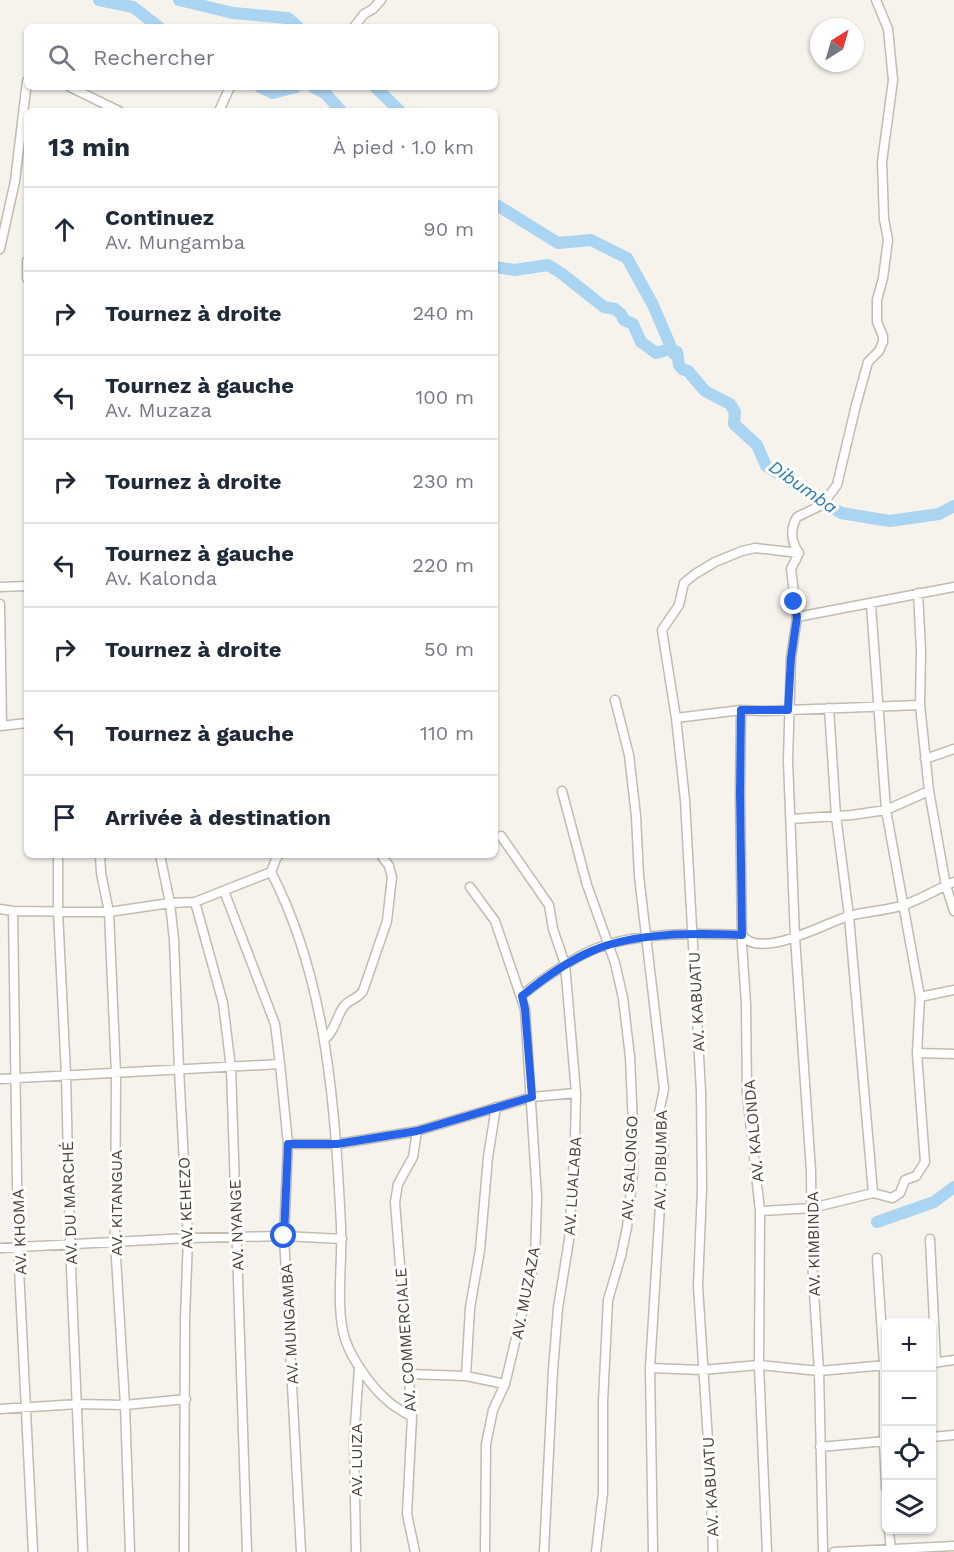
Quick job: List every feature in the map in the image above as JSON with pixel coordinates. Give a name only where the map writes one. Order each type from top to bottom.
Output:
[{"type":"street","points":[[356,24],[381,0]]},
{"type":"street","points":[[799,553],[794,546],[792,533],[794,522],[797,517],[824,503],[837,485],[868,362],[879,351],[883,342],[877,322],[877,300],[883,278],[888,240],[884,219],[882,162],[893,80],[888,29],[876,0]]},
{"type":"street","points":[[0,249],[15,181],[26,90]]},
{"type":"street","points":[[76,90],[113,108]]},
{"type":"street","points":[[220,108],[229,90]]},
{"type":"street","name":"AV. KABUATU","points":[[713,1552],[698,1286],[702,1190],[701,1092],[686,800],[662,630],[679,605],[684,583],[694,574],[715,562],[755,548],[799,553]]},
{"type":"street","name":"AV. KIMBINDA","points":[[799,553],[791,569],[797,617],[791,658],[788,761],[795,937],[807,1095],[812,1261],[819,1371],[823,1552]]},
{"type":"street","points":[[0,587],[24,586]]},
{"type":"street","points":[[797,617],[871,605],[954,587]]},
{"type":"street","points":[[918,593],[921,650],[920,705],[925,759],[929,791],[954,911]]},
{"type":"street","points":[[0,604],[1,726],[24,723]]},
{"type":"street","points":[[760,1211],[812,1208],[873,1193],[892,1198],[897,1197],[905,1180],[916,1176],[924,1166],[917,1053],[920,997],[886,810],[871,605]]},
{"type":"street","name":"AV. DIBUMBA","points":[[615,700],[629,755],[636,816],[639,876],[664,1089],[659,1113],[664,1141],[650,1368],[653,1552]]},
{"type":"street","points":[[676,718],[741,710],[920,705]]},
{"type":"street","points":[[829,708],[836,816],[849,916],[873,1193]]},
{"type":"street","name":"AV. KALONDA","points":[[741,710],[742,935],[747,1094],[760,1211],[759,1365],[767,1552]]},
{"type":"street","points":[[925,759],[954,749]]},
{"type":"street","name":"AV. SALONGO","points":[[562,791],[581,864],[615,963],[630,1057],[633,1173],[627,1227],[608,1300],[603,1402],[603,1494],[596,1552]]},
{"type":"street","points":[[791,819],[886,810],[929,791]]},
{"type":"street","name":"AV. LUALABA","points":[[501,836],[549,905],[553,929],[565,964],[576,1093],[569,1240],[558,1308],[553,1370],[544,1552]]},
{"type":"street","name":"AV. DU MARCHÉ","points":[[58,858],[70,1244],[83,1552]]},
{"type":"street","name":"AV. KITANGUA","points":[[100,858],[109,912],[116,1074],[115,1241],[125,1405],[129,1552]]},
{"type":"street","name":"AV. KEHEZO","points":[[161,858],[170,903],[174,940],[178,1069],[188,1238],[185,1319],[184,1552]]},
{"type":"street","points":[[0,909],[109,912],[170,903],[195,902],[271,872],[277,858]]},
{"type":"street","points":[[324,1040],[332,1032],[346,1004],[358,998],[363,991],[387,921],[392,877],[383,858]]},
{"type":"street","points":[[271,872],[285,898],[303,949],[324,1040],[337,1144],[342,1239],[341,1317],[345,1340],[359,1368],[388,1401],[412,1417]]},
{"type":"street","points":[[522,996],[565,964],[608,945],[647,937],[693,935],[742,935],[745,939],[760,944],[774,944],[849,916],[903,905],[950,884]]},
{"type":"street","name":"AV. MUZAZA","points":[[470,887],[495,921],[525,1009],[537,1197],[535,1258],[505,1383],[493,1410],[486,1444],[485,1552]]},
{"type":"street","name":"AV. MUNGAMBA","points":[[224,891],[275,1024],[280,1064],[288,1144],[284,1236],[301,1552]]},
{"type":"street","name":"AV. NYANGE","points":[[195,902],[223,1003],[231,1068],[247,1552]]},
{"type":"street","name":"AV. KHOMA","points":[[13,911],[18,1248],[33,1552]]},
{"type":"street","points":[[920,997],[954,990]]},
{"type":"street","points":[[917,1053],[954,1054]]},
{"type":"street","points":[[0,1079],[280,1064]]},
{"type":"street","points":[[288,1144],[337,1144],[417,1131],[532,1097],[576,1093]]},
{"type":"street","points":[[466,1376],[470,1308],[480,1250],[488,1157],[496,1107]]},
{"type":"street","name":"AV. COMMERCIALE","points":[[415,1552],[407,1514],[412,1417],[395,1202],[398,1184],[413,1157],[417,1131]]},
{"type":"street","points":[[0,1248],[188,1238],[284,1236],[342,1239]]},
{"type":"street","points":[[930,1239],[933,1318]]},
{"type":"street","points":[[877,1258],[882,1325]]},
{"type":"street","points":[[936,1363],[954,1360]]},
{"type":"street","points":[[650,1368],[702,1370],[759,1365],[819,1371],[882,1365]]},
{"type":"street","name":"AV. LUIZA","points":[[356,1552],[354,1440],[359,1368]]},
{"type":"street","points":[[885,1372],[885,1426]]},
{"type":"street","points":[[409,1374],[466,1376],[505,1383]]},
{"type":"street","points":[[0,1409],[78,1404],[125,1405],[186,1399]]},
{"type":"street","points":[[936,1437],[954,1435]]},
{"type":"street","points":[[820,1447],[882,1442]]},
{"type":"street","points":[[889,1534],[890,1550]]},
{"type":"street","points":[[834,1552],[954,1546]]},
{"type":"waterway","name":"Dibumba","points":[[99,0],[133,7],[155,24]]},
{"type":"waterway","points":[[179,0],[233,13],[288,18],[295,24]]},
{"type":"waterway","name":"Dibumba","points":[[266,90],[273,93],[284,90]]},
{"type":"waterway","name":"Dibumba","points":[[319,90],[326,94],[338,108]]},
{"type":"waterway","points":[[378,90],[397,108]]},
{"type":"waterway","points":[[498,206],[558,243],[591,240],[627,258],[653,305],[674,354]]},
{"type":"waterway","name":"Dibumba","points":[[498,267],[515,270],[548,265],[604,307],[615,309],[624,320],[633,324],[641,342],[656,353],[670,349],[677,352],[682,369],[688,371],[705,391],[730,404],[735,412],[734,424],[757,445],[766,466],[841,513],[890,521],[939,514],[954,506]]},
{"type":"waterway","points":[[877,1222],[934,1202],[954,1187]]},
{"type":"route","points":[[284,1236],[288,1144],[337,1144],[417,1131],[532,1097],[522,996],[547,976],[565,964],[608,945],[647,937],[742,935],[741,710],[788,710],[791,658],[797,617],[794,602]]}]
